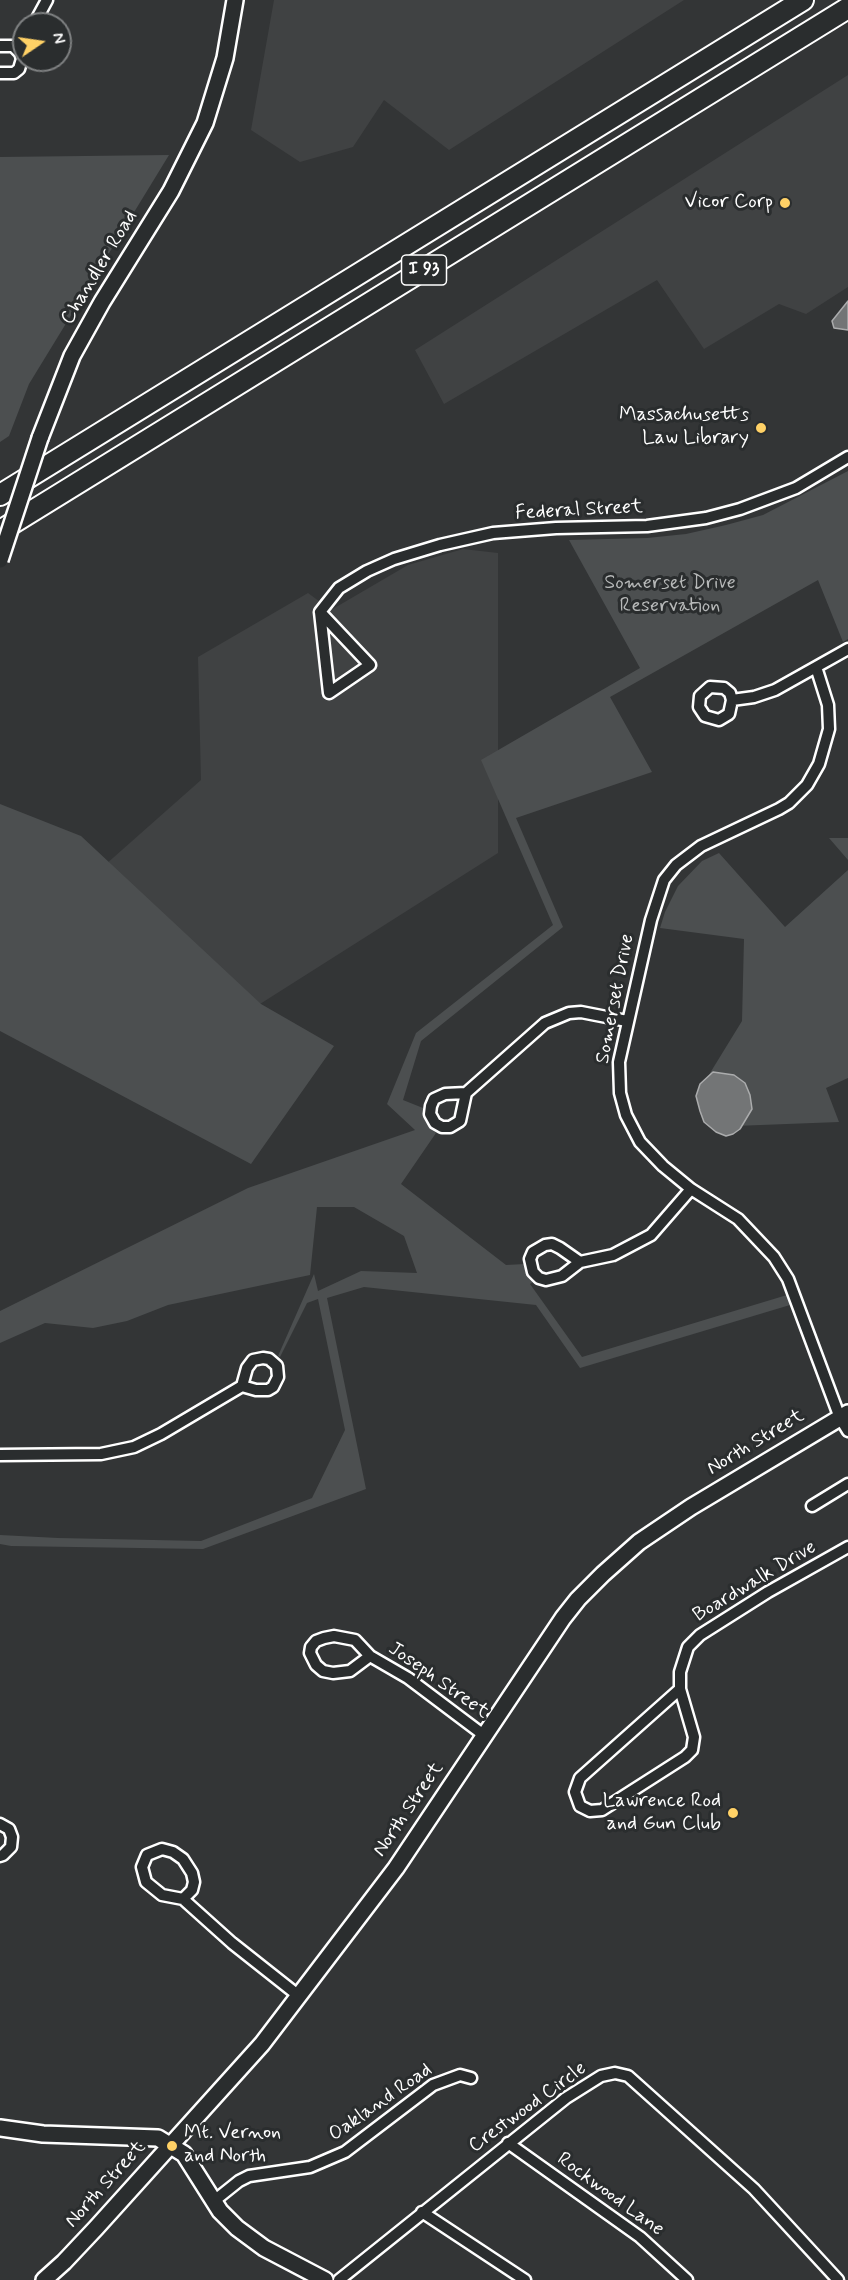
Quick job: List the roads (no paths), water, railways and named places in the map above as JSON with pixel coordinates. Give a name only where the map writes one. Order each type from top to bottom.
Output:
[{"type":"highway","name":"I 93","points":[[0,495],[802,0]]},
{"type":"highway","name":"I 93","points":[[0,531],[848,8]]},
{"type":"main road","name":"Chandler Road","points":[[0,560],[40,438],[72,356],[104,298],[171,191],[205,123],[225,58],[235,0]]},
{"type":"main road","name":"North Street","points":[[44,2280],[64,2262],[262,2044],[300,1996],[396,1868],[562,1617],[603,1574],[639,1542],[691,1507],[845,1421]]},
{"type":"main road","points":[[0,2128],[43,2134],[158,2138],[184,2154],[214,2201],[237,2228],[255,2242],[325,2280]]},
{"type":"street","name":"Federal Street","points":[[320,612],[339,588],[368,571],[414,552],[493,533],[556,528],[646,526],[706,518],[740,509],[786,492],[820,475],[848,457]]},
{"type":"street","points":[[320,612],[370,665],[329,693],[322,635],[320,612]]},
{"type":"street","points":[[732,700],[754,697],[775,690],[848,649]]},
{"type":"street","name":"Somerset Drive","points":[[816,667],[825,691],[829,717],[827,741],[817,769],[807,785],[789,803],[701,846],[676,865],[664,880],[654,906],[627,1021],[619,1062],[620,1093],[626,1115],[640,1142],[663,1166],[691,1189],[738,1219],[774,1257],[788,1279],[845,1421]]},
{"type":"street","points":[[466,1093],[534,1032],[557,1017],[581,1012],[627,1021]]},
{"type":"street","points":[[580,1262],[613,1255],[651,1235],[691,1189]]},
{"type":"street","points":[[0,1455],[85,1455],[118,1452],[155,1437],[242,1386]]},
{"type":"street","points":[[812,1506],[848,1484]]},
{"type":"street","name":"Boardwalk Drive","points":[[680,1689],[580,1778],[574,1792],[580,1806],[591,1811],[602,1810],[690,1752],[694,1737],[680,1689],[680,1672],[688,1647],[700,1635],[768,1592],[848,1546]]},
{"type":"street","name":"Joseph Street","points":[[370,1656],[350,1671],[333,1673],[323,1671],[316,1665],[310,1653],[316,1641],[334,1636],[355,1640],[370,1656],[408,1678],[484,1736]]},
{"type":"street","points":[[0,1824],[9,1829],[12,1837],[11,1847],[0,1856]]},
{"type":"street","points":[[183,1899],[192,1890],[194,1882],[192,1873],[183,1859],[173,1852],[162,1849],[147,1855],[142,1867],[146,1882],[153,1890],[162,1895],[183,1899],[232,1943],[300,1996]]},
{"type":"street","name":"Crestwood Circle","points":[[339,2280],[508,2143],[586,2084],[601,2076],[615,2073],[628,2076],[754,2189],[838,2280]]},
{"type":"street","name":"Oakland Road","points":[[214,2201],[249,2176],[310,2167],[345,2152],[433,2085],[460,2075],[471,2078]]},
{"type":"street","name":"Rockwood Lane","points":[[508,2143],[622,2223],[687,2280]]},
{"type":"street","points":[[422,2212],[525,2280]]},
{"type":"place","name":"Vicor Corp","points":[[785,203]]},
{"type":"place","name":"Massachusetts Law Library","points":[[761,428]]},
{"type":"place","name":"Lawrence Rod and Gun Club","points":[[733,1813]]},
{"type":"place","name":"Mt. Vernon and North","points":[[172,2146]]},
{"type":"park label","name":"Somerset Drive Reservation","points":[[670,596]]}]
